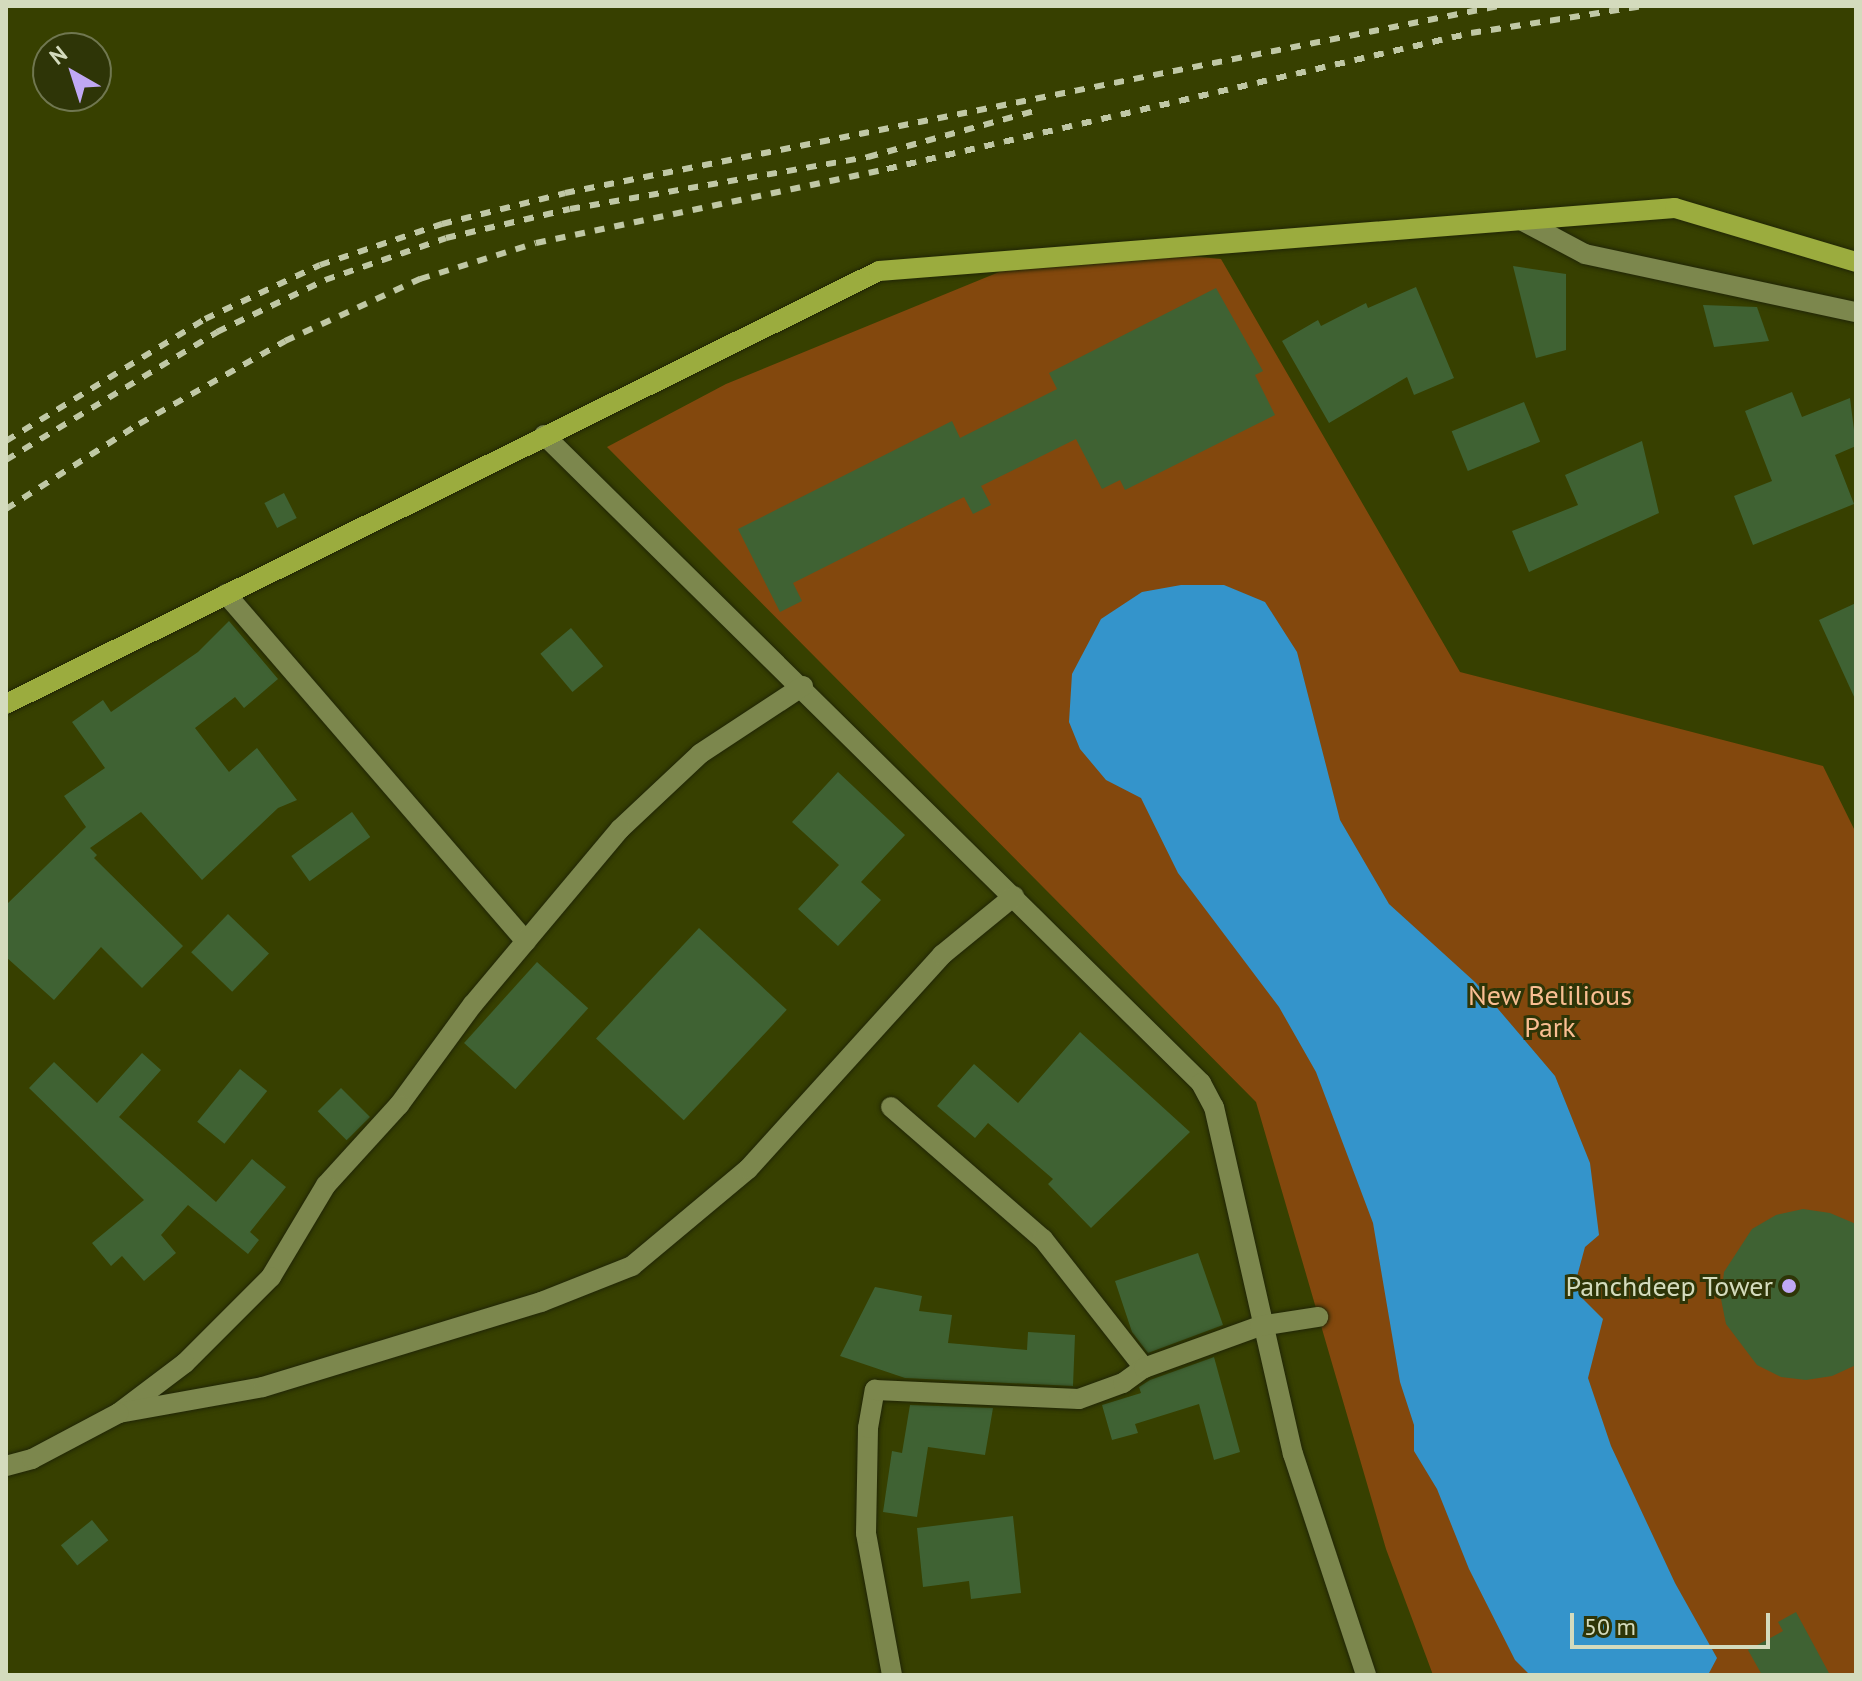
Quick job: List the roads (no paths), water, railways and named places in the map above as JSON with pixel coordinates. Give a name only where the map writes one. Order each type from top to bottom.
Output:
[{"type":"main road","points":[[6,704],[879,271],[1675,208],[1856,262]]},
{"type":"street","points":[[1521,220],[1585,254],[1856,312]]},
{"type":"street","points":[[544,435],[658,553],[803,686],[1201,1083],[1214,1107],[1260,1326],[1293,1454],[1366,1675]]},
{"type":"street","points":[[226,594],[526,941]]},
{"type":"street","points":[[6,1466],[32,1459],[119,1413],[185,1363],[271,1277],[326,1185],[399,1105],[526,941],[620,829],[700,754],[803,686]]},
{"type":"street","points":[[119,1413],[182,1405],[278,1382],[541,1302],[632,1266],[748,1169],[942,955],[1014,896]]},
{"type":"street","points":[[891,1107],[1043,1239],[1144,1368]]},
{"type":"street","points":[[892,1675],[866,1533],[868,1428],[875,1390],[1079,1399],[1123,1383],[1144,1368],[1260,1326],[1318,1317]]},
{"type":"water","points":[[1181,585],[1224,585],[1265,602],[1297,652],[1340,820],[1389,904],[1476,983],[1555,1076],[1590,1163],[1599,1235],[1585,1247],[1575,1284],[1581,1297],[1603,1319],[1588,1378],[1611,1446],[1675,1583],[1717,1658],[1708,1675],[1530,1675],[1515,1660],[1469,1569],[1437,1489],[1414,1451],[1414,1425],[1400,1382],[1373,1223],[1316,1072],[1279,1007],[1178,873],[1141,798],[1106,780],[1080,749],[1069,722],[1072,674],[1101,619],[1142,592]]},
{"type":"railway","points":[[6,441],[205,319],[320,265],[442,224],[565,193],[1498,6]]},
{"type":"railway","points":[[6,509],[139,424],[285,341],[420,279],[536,243],[887,169],[1471,33],[1643,6]]},
{"type":"railway","points":[[6,460],[217,332],[325,280],[446,238],[570,209],[868,157],[1034,111]]},
{"type":"place","name":"Panchdeep Tower","points":[[1789,1286]]},
{"type":"park label","name":"New Belilious Park","points":[[1550,1011]]}]
